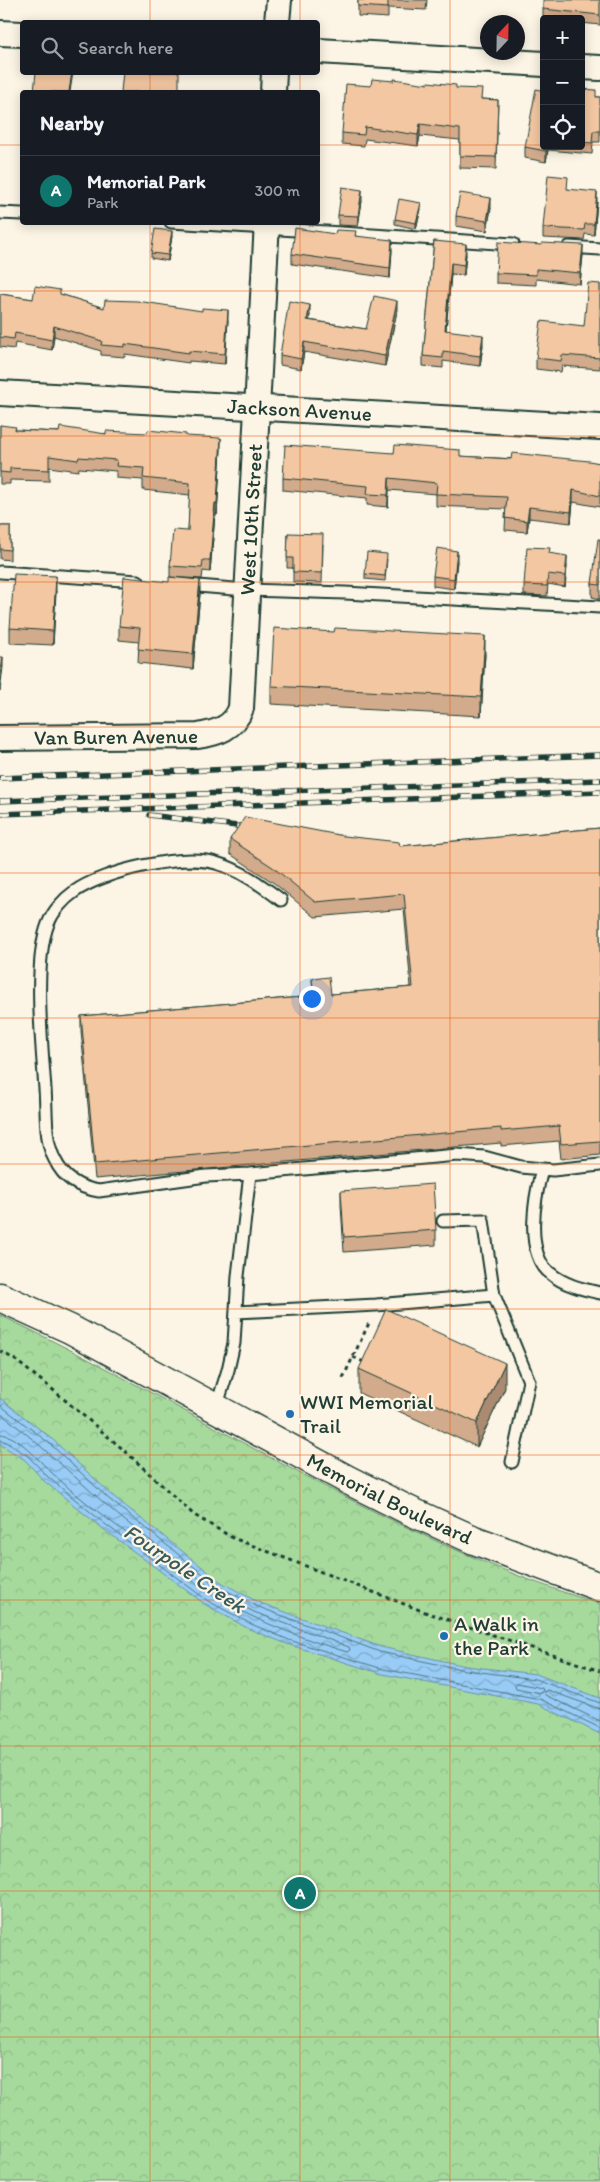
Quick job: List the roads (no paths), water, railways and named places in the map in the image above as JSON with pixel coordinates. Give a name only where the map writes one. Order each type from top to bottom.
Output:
[{"type":"street","points":[[277,20],[279,0]]},
{"type":"street","points":[[0,33],[20,34]]},
{"type":"street","points":[[320,51],[540,64]]},
{"type":"street","points":[[585,67],[600,68]]},
{"type":"street","points":[[273,90],[274,75]]},
{"type":"street","name":"West 10th Street","points":[[231,724],[238,718],[241,708],[267,225]]},
{"type":"street","name":"Jackson Avenue","points":[[0,392],[600,428]]},
{"type":"street","name":"Van Buren Avenue","points":[[0,738],[198,736],[212,734],[231,724]]},
{"type":"street","name":"Memorial Boulevard","points":[[0,1298],[70,1329],[348,1480],[410,1511],[474,1540],[600,1588]]},
{"type":"lane","points":[[0,213],[20,214]]},
{"type":"lane","points":[[267,225],[288,230],[522,244]]},
{"type":"lane","points":[[561,246],[600,249]]},
{"type":"lane","points":[[0,572],[149,582]]},
{"type":"lane","points":[[178,584],[246,590],[345,593],[600,607]]},
{"type":"lane","points":[[281,900],[253,879],[215,862],[190,859],[168,861],[94,881],[75,892],[59,906],[48,923],[43,944],[40,985],[48,1140],[53,1158],[60,1170],[70,1180],[85,1189],[99,1191],[206,1176],[250,1174],[456,1155],[484,1157],[522,1167],[553,1170],[600,1165]]},
{"type":"lane","points":[[542,1169],[535,1210],[534,1242],[538,1258],[548,1272],[564,1282],[600,1293]]},
{"type":"lane","points":[[216,1408],[234,1343],[250,1174]]},
{"type":"lane","points":[[444,1221],[483,1220],[494,1295],[529,1381],[512,1462]]},
{"type":"lane","points":[[236,1312],[376,1305],[494,1295]]},
{"type":"water","name":"Fourpole Creek","points":[[0,1398],[52,1439],[113,1496],[221,1582],[258,1602],[381,1647],[466,1666],[536,1674],[600,1698],[600,1734],[538,1704],[382,1674],[287,1644],[249,1629],[206,1605],[102,1528],[44,1481],[25,1460],[0,1444]]},
{"type":"railway","points":[[0,778],[600,755]]},
{"type":"railway","points":[[0,801],[600,780]]},
{"type":"railway","points":[[0,814],[600,792]]},
{"type":"railway","points":[[149,815],[253,828]]},
{"type":"place","name":"WWI Memorial Trail","points":[[290,1414]]},
{"type":"place","name":"A Walk in the Park","points":[[444,1636]]},
{"type":"place","name":"Memorial Park","points":[[300,1893]]}]
